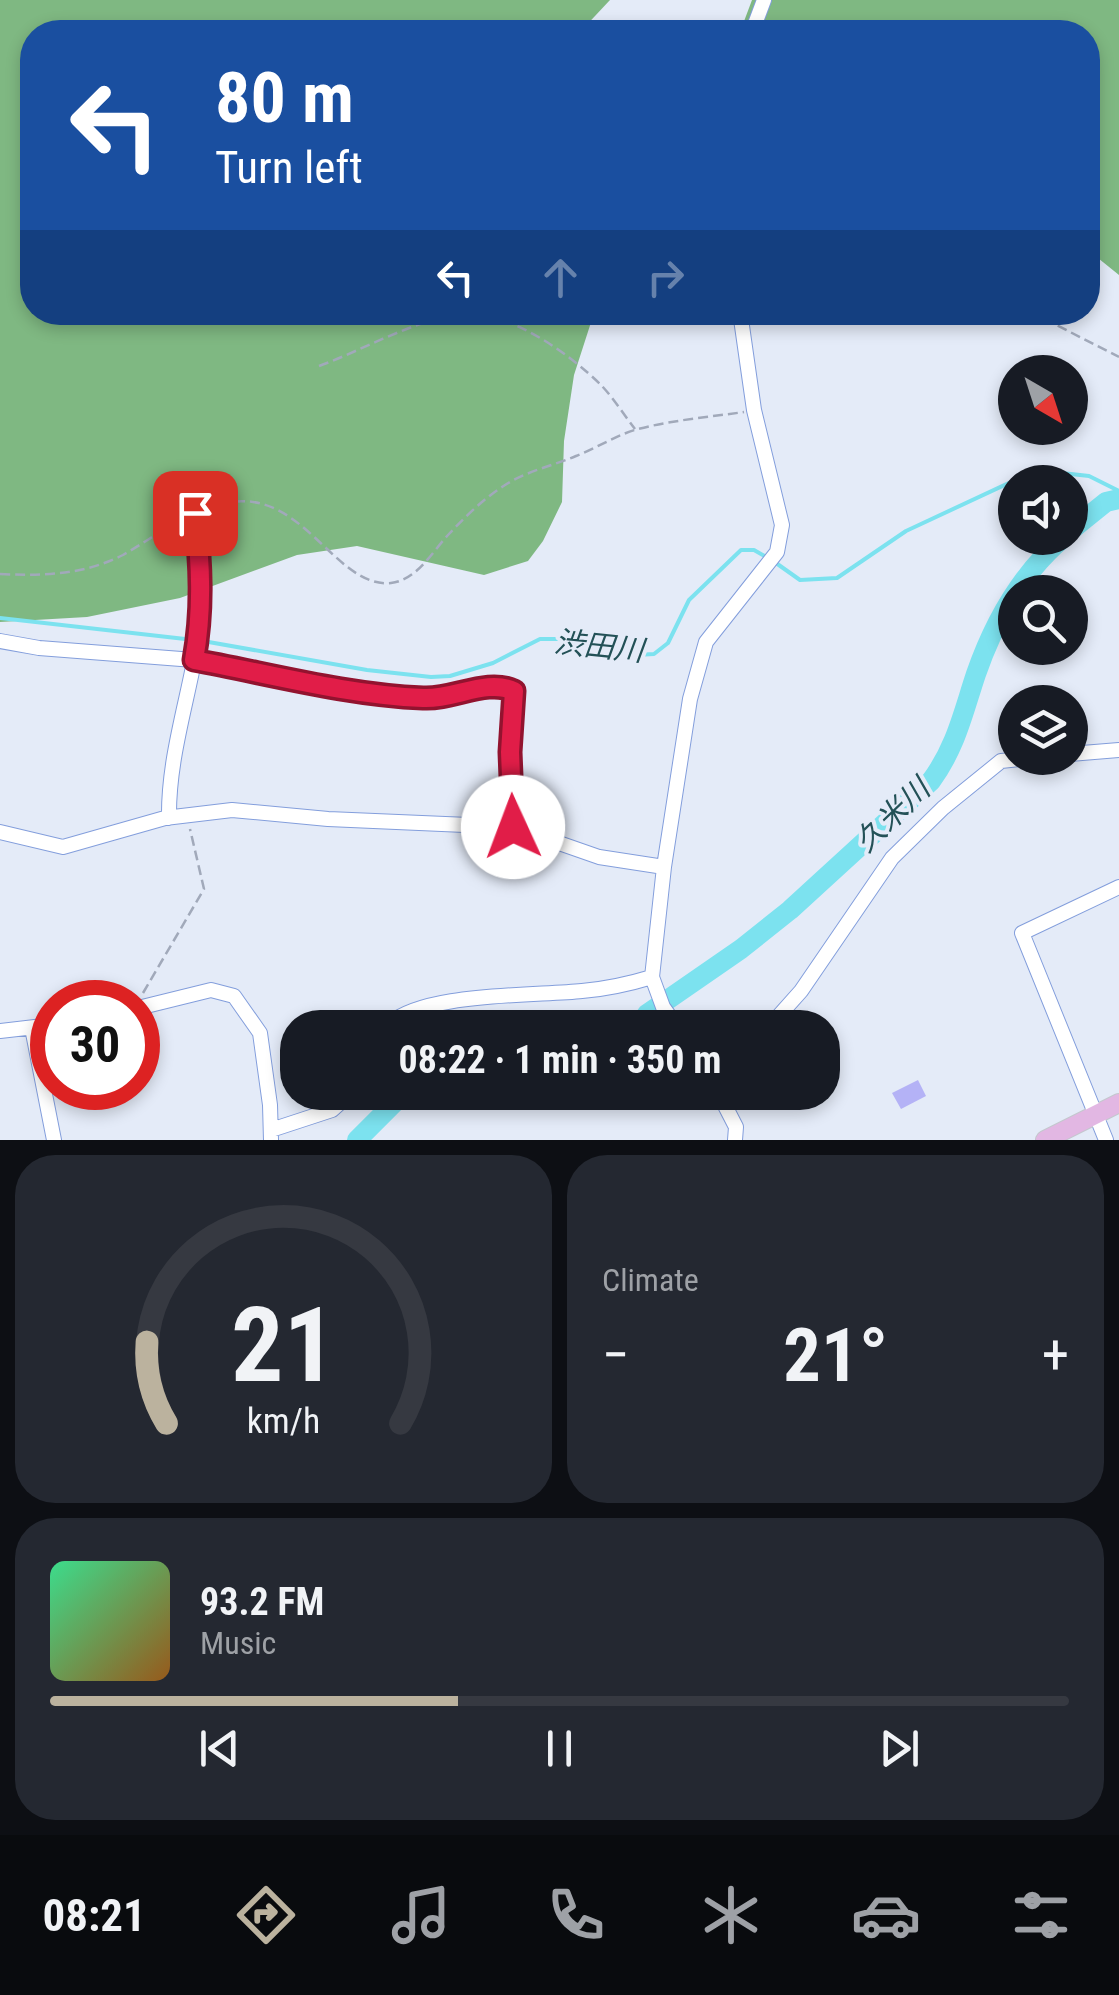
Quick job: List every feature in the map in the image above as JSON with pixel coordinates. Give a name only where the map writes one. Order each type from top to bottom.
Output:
[{"type":"main road","points":[[1045,1140],[1119,1103]]},
{"type":"street","points":[[668,1010],[653,982],[664,867],[690,699],[706,642],[767,568],[777,552],[782,525],[754,410],[742,325]]},
{"type":"street","points":[[169,818],[168,789],[201,625],[202,568],[195,513]]},
{"type":"street","points":[[0,641],[39,648],[195,657],[395,697],[433,699],[501,685],[514,691],[510,752],[513,827]]},
{"type":"street","points":[[1088,753],[1119,750]]},
{"type":"street","points":[[784,1010],[892,858],[942,808],[998,763]]},
{"type":"street","points":[[0,832],[63,847],[169,818],[232,810],[328,819],[513,827],[599,857],[664,867]]},
{"type":"street","points":[[1106,1140],[1022,933],[1119,887]]},
{"type":"street","points":[[412,1010],[433,1004],[653,982]]},
{"type":"street","points":[[160,1000],[211,990],[234,996],[260,1033],[271,1135],[332,1110]]},
{"type":"street","points":[[0,1031],[30,1028]]},
{"type":"street","points":[[48,1110],[54,1140]]},
{"type":"street","points":[[727,1110],[736,1127],[736,1140]]},
{"type":"path","points":[[319,366],[421,325]]},
{"type":"path","points":[[515,325],[602,386],[636,430]]},
{"type":"path","points":[[1056,325],[1119,356]]},
{"type":"path","points":[[0,574],[47,576],[86,570],[126,553],[195,513],[227,500],[249,500],[288,516],[368,580],[390,583],[424,565],[473,510],[504,485],[636,430],[754,410]]},
{"type":"path","points":[[152,980],[204,889],[186,816]]},
{"type":"green space","points":[[0,0],[610,0],[591,20],[20,20],[20,325],[590,325],[574,375],[564,441],[562,502],[543,541],[528,561],[484,575],[357,546],[297,555],[180,598],[87,617],[0,622]]},
{"type":"green space","points":[[752,0],[1119,0],[1119,275],[1100,260],[1100,20],[744,20]]},
{"type":"building","points":[[918,1080],[926,1096],[901,1109],[892,1093]]},
{"type":"waterway","name":"渋田川","points":[[776,563],[800,580],[837,578],[906,531],[1026,475],[1053,472],[1089,476],[1119,491]]},
{"type":"waterway","name":"久米川","points":[[1088,516],[1106,502],[1119,499]]},
{"type":"waterway","name":"渋田川","points":[[203,641],[367,670],[431,677],[450,676],[493,663],[540,639],[585,639],[636,655],[654,654],[668,643],[689,600],[741,550],[754,550],[768,558]]},
{"type":"waterway","name":"久米川","points":[[653,1010],[790,910],[931,781],[953,742],[1000,618],[1045,555]]},
{"type":"waterway","name":"渋田川","points":[[0,618],[194,640]]},
{"type":"waterway","name":"久米川","points":[[357,1140],[387,1110]]},
{"type":"route","points":[[195,513],[202,568],[201,625],[194,660],[395,697],[433,699],[501,685],[514,691],[510,752],[513,827]]}]
